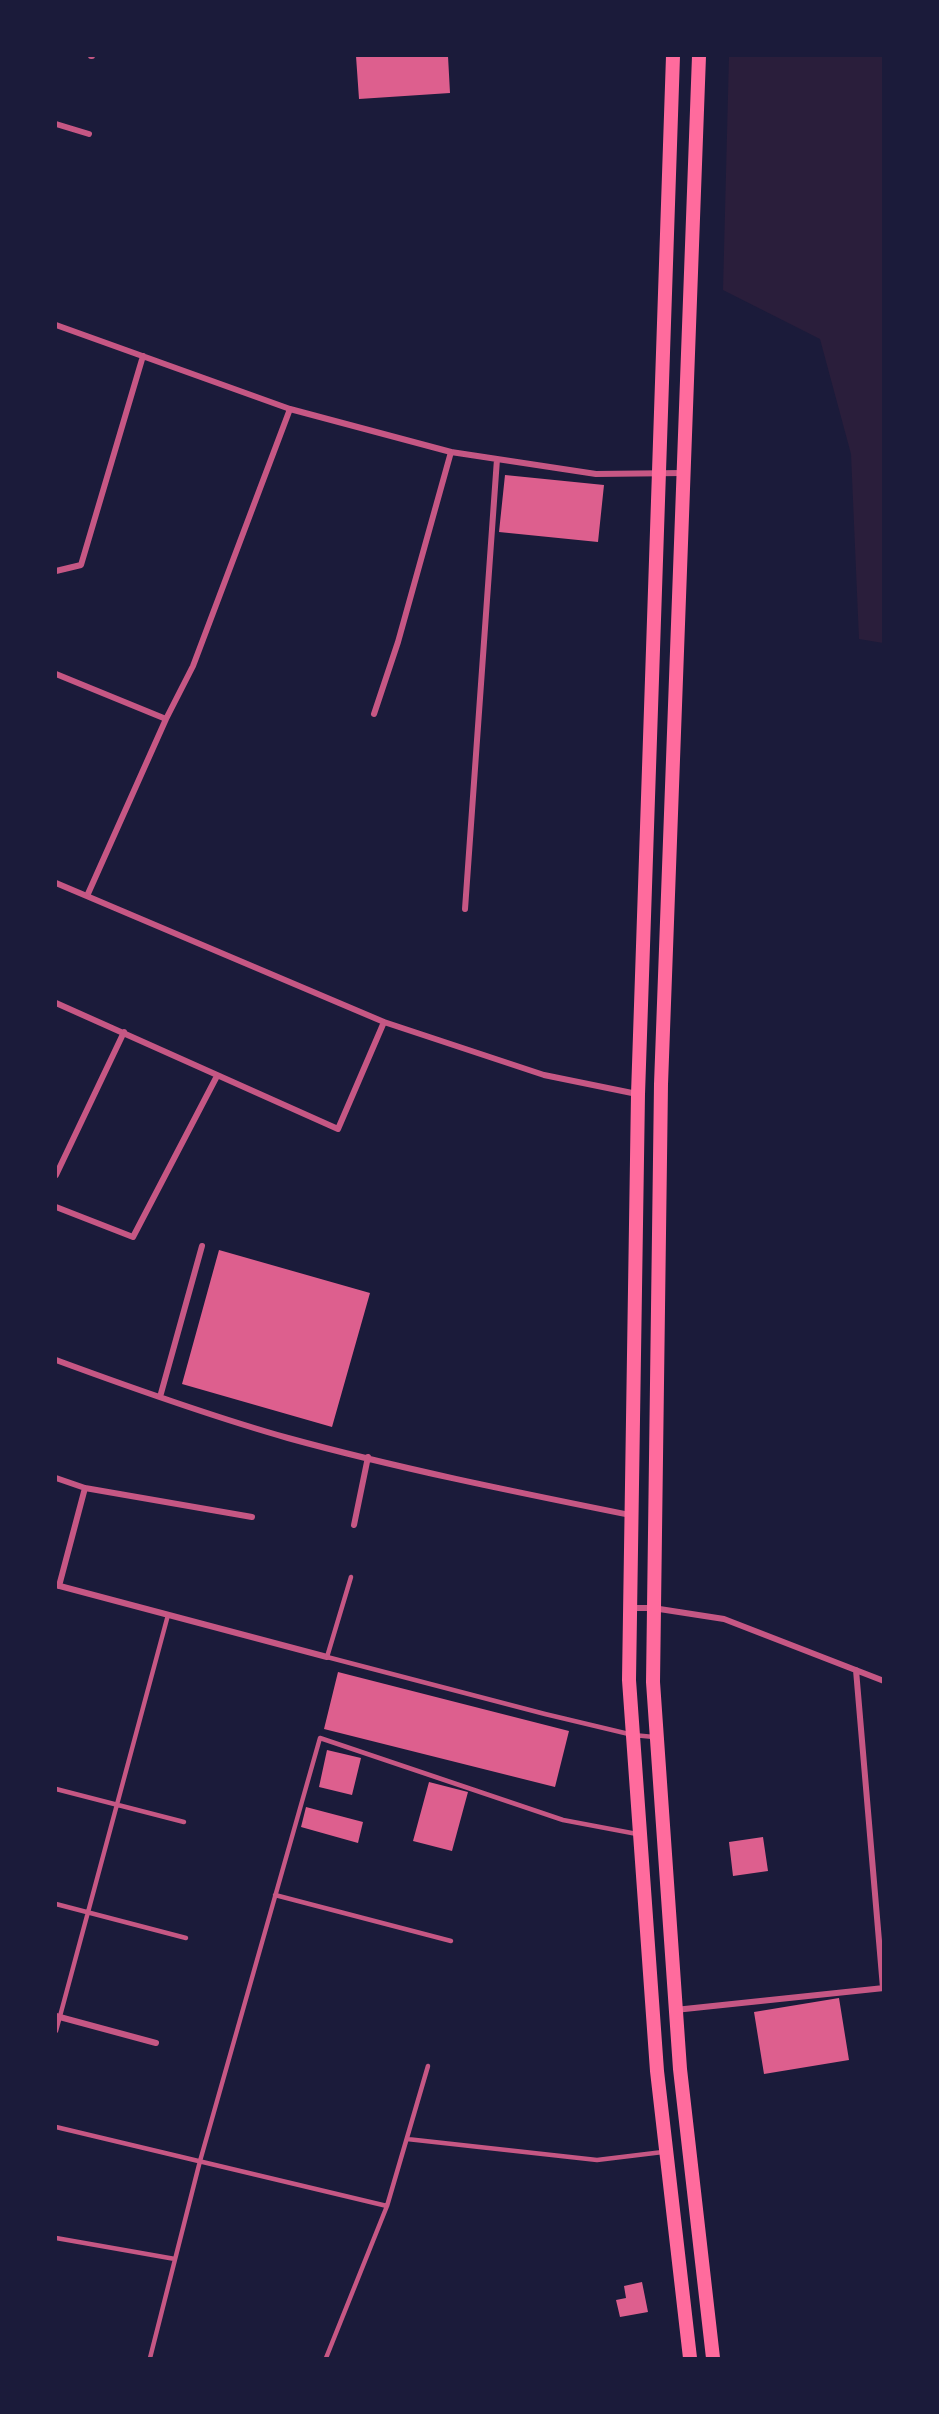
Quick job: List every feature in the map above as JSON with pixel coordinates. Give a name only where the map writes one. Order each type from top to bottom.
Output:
[{"type":"main road","points":[[673,56],[638,1094],[629,1680],[657,2071],[690,2358]]},
{"type":"main road","points":[[699,56],[660,1140],[652,1682],[680,2069],[713,2358]]},
{"type":"main road","points":[[672,109],[697,109]]},
{"type":"main road","points":[[637,1141],[660,1140]]},
{"type":"street","points":[[56,124],[89,134]]},
{"type":"street","points":[[56,325],[290,409],[451,452],[596,474],[683,473]]},
{"type":"street","points":[[56,571],[81,565],[143,356]]},
{"type":"street","points":[[87,896],[166,719],[193,666],[290,409]]},
{"type":"street","points":[[374,714],[405,620],[451,452]]},
{"type":"street","points":[[465,909],[497,459]]},
{"type":"street","points":[[56,674],[166,719]]},
{"type":"street","points":[[56,883],[384,1022],[544,1076],[638,1094]]},
{"type":"street","points":[[56,1003],[338,1128],[384,1022]]},
{"type":"street","points":[[56,1175],[124,1032]]},
{"type":"street","points":[[56,1207],[133,1237],[217,1076]]},
{"type":"street","points":[[160,1397],[202,1246]]},
{"type":"street","points":[[56,1360],[160,1397],[288,1438],[480,1485],[631,1515]]},
{"type":"street","points":[[354,1525],[368,1458]]},
{"type":"street","points":[[56,1478],[85,1488],[252,1517]]},
{"type":"street","points":[[85,1488],[57,1586],[327,1657]]},
{"type":"street","points":[[630,1608],[653,1608],[724,1618],[884,1681]]},
{"type":"street","points":[[675,2010],[883,1988],[856,1670]]},
{"type":"street","points":[[57,2017],[156,2043]]},
{"type":"lane","points":[[351,1577],[327,1657],[633,1735],[656,1737]]},
{"type":"lane","points":[[56,2031],[57,2017],[88,1912],[168,1615]]},
{"type":"lane","points":[[150,2358],[200,2161],[320,1738],[563,1820],[640,1834]]},
{"type":"lane","points":[[56,1789],[184,1822]]},
{"type":"lane","points":[[275,1895],[451,1941]]},
{"type":"lane","points":[[56,1904],[186,1938]]},
{"type":"lane","points":[[326,2358],[387,2206],[428,2066]]},
{"type":"lane","points":[[56,2127],[387,2206]]},
{"type":"lane","points":[[407,2139],[597,2160],[667,2152]]},
{"type":"lane","points":[[56,2238],[175,2259]]},
{"type":"shaded area","points":[[729,56],[883,56],[883,643],[859,639],[851,454],[820,339],[723,290]]},
{"type":"building","points":[[356,56],[448,56],[450,93],[359,99]]},
{"type":"building","points":[[505,475],[604,485],[598,542],[499,532]]},
{"type":"building","points":[[219,1250],[370,1293],[332,1427],[182,1384]]},
{"type":"building","points":[[338,1672],[569,1731],[555,1787],[324,1729]]},
{"type":"building","points":[[327,1750],[361,1758],[352,1795],[319,1787]]},
{"type":"building","points":[[429,1782],[468,1792],[452,1851],[413,1841]]},
{"type":"building","points":[[306,1807],[363,1822],[358,1843],[301,1827]]},
{"type":"building","points":[[763,1837],[768,1871],[733,1876],[729,1842]]},
{"type":"building","points":[[839,1998],[849,2060],[764,2074],[754,2012]]},
{"type":"building","points":[[642,2282],[648,2312],[620,2317],[616,2300],[626,2298],[624,2286]]}]
